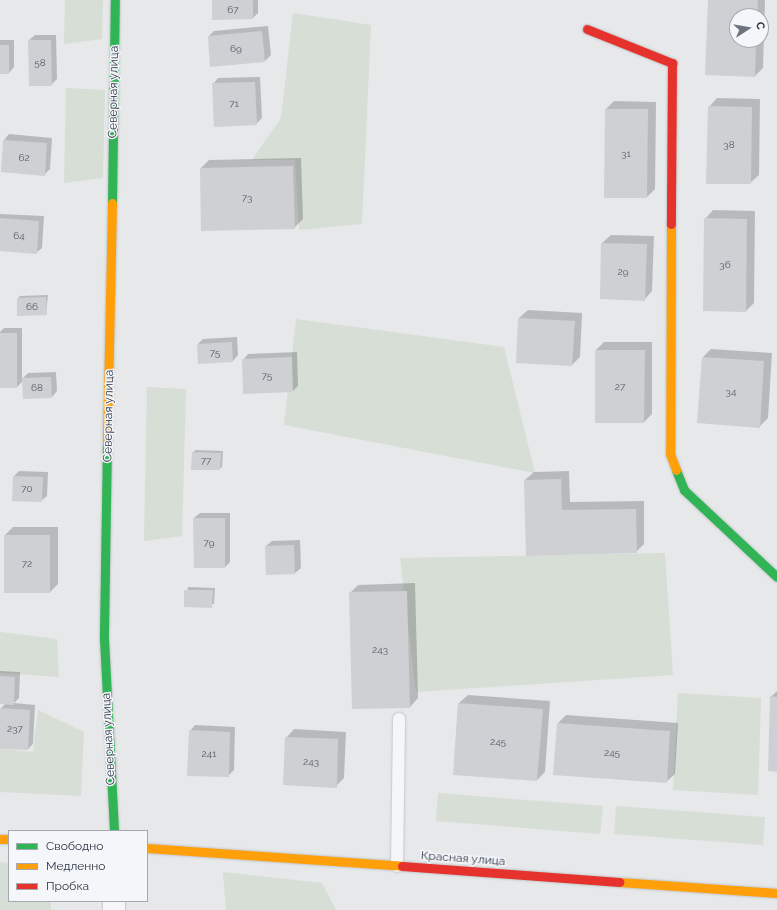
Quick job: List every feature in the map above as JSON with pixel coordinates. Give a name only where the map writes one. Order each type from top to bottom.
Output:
[{"type":"street","name":"Северная улица","points":[[114,830],[104,639],[115,0]]},
{"type":"street","points":[[587,29],[672,63],[670,454],[684,490],[777,577]]},
{"type":"street","name":"Красная улица","points":[[148,848],[777,893]]},
{"type":"lane","points":[[397,866],[399,719]]},
{"type":"shaded area","points":[[65,0],[103,0],[102,39],[64,44]]},
{"type":"shaded area","points":[[293,13],[371,25],[362,224],[299,230],[295,160],[252,160],[281,118]]},
{"type":"shaded area","points":[[66,88],[105,90],[103,178],[64,183]]},
{"type":"shaded area","points":[[296,319],[504,347],[535,473],[284,425]]},
{"type":"shaded area","points":[[147,387],[186,389],[182,536],[144,541]]},
{"type":"shaded area","points":[[665,553],[673,675],[416,692],[400,558]]},
{"type":"shaded area","points":[[0,632],[57,639],[59,677],[0,673]]},
{"type":"shaded area","points":[[678,693],[761,698],[758,795],[673,790]]},
{"type":"shaded area","points":[[38,710],[84,732],[81,796],[0,792],[0,749],[33,752]]},
{"type":"shaded area","points":[[438,793],[603,806],[600,834],[436,821]]},
{"type":"shaded area","points":[[616,806],[765,817],[763,845],[614,834]]},
{"type":"shaded area","points":[[0,862],[8,863],[8,902],[51,902],[51,910],[0,910]]},
{"type":"shaded area","points":[[223,872],[322,883],[336,910],[226,910]]},
{"type":"building","points":[[212,0],[253,0],[253,19],[212,20]]},
{"type":"building","points":[[708,0],[758,0],[758,8],[729,8],[729,48],[756,48],[755,77],[705,75]]},
{"type":"building","points":[[262,31],[265,62],[210,67],[208,36]]},
{"type":"building","points":[[28,40],[51,40],[52,86],[29,86]]},
{"type":"building","points":[[0,45],[9,45],[9,74],[0,74]]},
{"type":"building","points":[[255,82],[257,125],[214,127],[212,83]]},
{"type":"building","points":[[708,106],[752,107],[751,184],[706,184]]},
{"type":"building","points":[[605,109],[648,109],[647,198],[604,198]]},
{"type":"building","points":[[3,140],[47,143],[45,176],[1,172]]},
{"type":"building","points":[[293,166],[295,229],[201,231],[200,168]]},
{"type":"building","points":[[0,218],[39,221],[37,254],[0,251]]},
{"type":"building","points":[[704,218],[747,219],[746,312],[703,311]]},
{"type":"building","points":[[601,243],[647,244],[645,301],[600,299]]},
{"type":"building","points":[[46,297],[47,315],[17,316],[17,298]]},
{"type":"building","points":[[518,318],[575,321],[572,366],[516,363]]},
{"type":"building","points":[[0,333],[17,333],[17,388],[0,388]]},
{"type":"building","points":[[232,342],[233,362],[198,364],[197,344]]},
{"type":"building","points":[[595,350],[645,350],[644,423],[595,423]]},
{"type":"building","points":[[292,357],[293,392],[243,394],[242,359]]},
{"type":"building","points":[[702,357],[764,361],[760,428],[697,423]]},
{"type":"building","points":[[51,377],[52,398],[23,399],[22,378]]},
{"type":"building","points":[[192,452],[221,453],[220,470],[191,470]]},
{"type":"building","points":[[13,476],[43,477],[42,502],[12,501]]},
{"type":"building","points":[[561,479],[562,510],[636,509],[637,553],[526,556],[524,480]]},
{"type":"building","points":[[193,518],[225,518],[225,568],[194,568]]},
{"type":"building","points":[[4,535],[50,535],[50,593],[4,593]]},
{"type":"building","points":[[294,545],[295,574],[266,575],[265,546]]},
{"type":"building","points":[[184,590],[213,590],[212,608],[184,607]]},
{"type":"building","points":[[407,591],[410,708],[352,709],[349,592]]},
{"type":"building","points":[[0,676],[15,677],[14,705],[0,704]]},
{"type":"building","points":[[770,696],[777,697],[777,772],[768,771]]},
{"type":"building","points":[[458,703],[543,709],[537,781],[453,775]]},
{"type":"building","points":[[0,708],[30,710],[28,750],[0,749]]},
{"type":"building","points":[[557,723],[670,731],[667,783],[553,775]]},
{"type":"building","points":[[189,730],[230,732],[229,777],[187,776]]},
{"type":"building","points":[[285,737],[338,739],[337,788],[283,785]]},
{"type":"traffic: fast","points":[[112,203],[115,0]]},
{"type":"traffic: fast","points":[[107,442],[104,639],[114,830]]},
{"type":"traffic: fast","points":[[676,470],[684,490],[777,577]]},
{"type":"traffic: slow","points":[[107,442],[112,203]]},
{"type":"traffic: slow","points":[[671,224],[670,454],[676,470]]},
{"type":"traffic: slow","points":[[0,839],[8,839]]},
{"type":"traffic: slow","points":[[148,848],[402,866]]},
{"type":"traffic: slow","points":[[619,882],[777,893]]},
{"type":"traffic: jam","points":[[587,29],[672,63],[671,224]]},
{"type":"traffic: jam","points":[[402,866],[619,882]]}]
